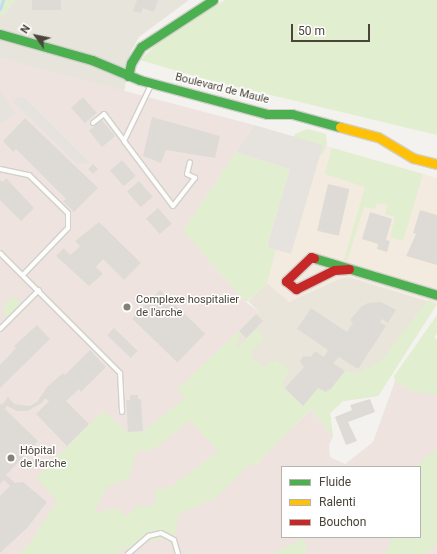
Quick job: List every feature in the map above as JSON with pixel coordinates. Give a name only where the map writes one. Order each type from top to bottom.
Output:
[{"type":"main road","points":[[128,76],[131,63],[141,47],[213,0]]},
{"type":"main road","name":"Boulevard de Maule","points":[[0,34],[92,60],[128,76],[152,83],[267,114],[292,114],[378,137],[413,158],[437,164]]},
{"type":"main road","points":[[349,269],[334,270],[296,290],[286,281],[311,257],[437,295]]},
{"type":"lane","points":[[124,141],[152,83]]},
{"type":"lane","points":[[93,122],[104,114],[173,206],[195,178],[187,174],[190,162]]},
{"type":"lane","points":[[0,168],[29,175],[68,212],[68,228],[23,275]]},
{"type":"lane","points":[[0,253],[39,290],[120,373],[122,412]]},
{"type":"lane","points":[[0,329],[39,290]]},
{"type":"lane","points":[[128,554],[150,536],[161,533],[174,540],[178,554]]},
{"type":"shaded area","points":[[15,0],[189,0],[139,37],[130,53],[124,93],[0,58],[0,14],[4,15]]},
{"type":"shaded area","name":"Complexe hospitalier de l'arche","points":[[0,58],[254,125],[183,231],[246,302],[259,312],[177,389],[255,466],[311,409],[333,437],[329,445],[330,457],[345,464],[373,442],[395,381],[437,376],[437,554],[0,554]]},
{"type":"shaded area","points":[[1,91],[16,114],[0,124],[0,92]]},
{"type":"shaded area","points":[[17,97],[24,97],[90,163],[77,164],[13,102]]},
{"type":"shaded area","points":[[254,125],[437,178],[437,303],[348,277],[339,279],[289,302],[267,283],[246,302],[183,231]]},
{"type":"shaded area","points":[[254,125],[323,145],[291,254],[267,247],[290,169],[236,152]]},
{"type":"shaded area","points":[[348,277],[437,304],[378,396],[343,401],[330,413],[333,437],[312,409],[177,389],[259,312],[248,301],[267,283],[289,302],[339,279]]},
{"type":"green space","points":[[0,0],[15,0],[4,15],[0,14]]},
{"type":"green space","points":[[225,0],[437,0],[437,135],[208,80],[140,60],[157,44]]},
{"type":"green space","points":[[307,129],[326,134],[327,144],[323,153],[311,162],[290,143],[295,134]]},
{"type":"green space","points":[[332,148],[423,174],[403,241],[390,237],[395,217],[385,214],[388,205],[377,203],[375,209],[364,207],[347,261],[344,260],[365,187],[325,174]]},
{"type":"green space","points":[[236,152],[290,169],[267,247],[276,249],[267,283],[246,302],[183,231]]},
{"type":"green space","points":[[13,296],[20,302],[19,313],[12,319],[3,312],[5,302]]},
{"type":"green space","points":[[428,300],[437,304],[378,396],[343,401],[330,413],[333,437],[311,409],[255,466],[251,464],[214,499],[179,514],[175,535],[124,549],[117,554],[19,554],[30,543],[57,501],[36,478],[103,411],[128,432],[143,431],[185,398],[177,389],[239,331],[241,333],[236,347],[240,346],[257,329],[264,339],[252,349],[252,359],[264,367],[276,360],[290,370],[281,385],[303,406],[318,388],[326,392],[330,390],[345,371],[359,373],[381,361]],"holes":[[[190,421],[219,451],[169,488],[155,489],[156,500],[153,506],[136,506],[127,517],[117,508],[94,513],[107,487],[129,478],[137,451],[153,450]]]},
{"type":"green space","points":[[437,315],[437,333],[434,337],[437,340],[437,395],[414,392],[395,381],[394,376]]},
{"type":"green space","points":[[437,448],[437,544],[426,554],[384,554],[389,549],[391,538],[421,538],[421,466],[416,466]]},
{"type":"green space","points":[[304,538],[307,550],[304,554],[273,554]]},
{"type":"building","points":[[32,0],[61,0],[61,10],[32,10]]},
{"type":"building","points":[[137,0],[158,0],[154,12],[143,8],[141,13],[133,11]]},
{"type":"building","points":[[83,97],[97,113],[85,123],[71,107]]},
{"type":"building","points":[[152,117],[220,136],[215,158],[166,150],[161,163],[143,156]]},
{"type":"building","points":[[25,118],[98,188],[74,212],[63,201],[66,199],[16,149],[13,152],[3,141]]},
{"type":"building","points":[[102,120],[115,136],[102,147],[89,131]]},
{"type":"building","points":[[122,160],[136,176],[124,186],[110,170]]},
{"type":"building","points":[[93,164],[98,169],[93,174],[88,169]]},
{"type":"building","points":[[6,178],[34,208],[21,221],[0,200],[0,180],[3,182]]},
{"type":"building","points":[[139,181],[153,197],[141,207],[127,191]]},
{"type":"building","points":[[328,184],[349,189],[339,236],[317,231]]},
{"type":"building","points":[[158,208],[172,224],[160,234],[146,218]]},
{"type":"building","points":[[420,210],[437,215],[437,265],[406,256],[416,234],[413,233]]},
{"type":"building","points":[[370,212],[392,219],[386,240],[390,241],[387,252],[377,249],[378,244],[362,239]]},
{"type":"building","points":[[99,222],[141,263],[124,280],[103,259],[96,267],[103,274],[89,286],[56,256],[64,248],[70,255],[80,246],[75,241]]},
{"type":"building","points":[[160,290],[205,334],[178,363],[132,319]]},
{"type":"building","points":[[381,302],[396,310],[388,323],[382,319],[380,322],[386,326],[358,369],[339,357],[333,363],[345,371],[330,390],[328,389],[326,392],[318,388],[303,406],[285,388],[304,367],[300,362],[303,356],[311,357],[315,351],[324,357],[328,350],[297,329],[311,308],[347,332],[353,323],[350,320],[362,306],[368,303]]},
{"type":"building","points":[[256,314],[263,321],[246,338],[239,331]]},
{"type":"building","points":[[37,325],[50,339],[0,388],[0,365],[16,348],[14,346]]},
{"type":"building","points":[[114,328],[138,351],[131,358],[107,335]]},
{"type":"building","points":[[90,350],[106,367],[81,392],[79,389],[66,401],[89,424],[67,446],[36,414],[49,401],[45,398],[42,403],[27,411],[17,411],[7,406],[5,409],[38,441],[6,475],[15,483],[23,482],[47,502],[28,527],[0,553],[0,496],[10,486],[4,480],[0,484],[0,403],[2,405],[8,397],[14,404],[30,406],[37,402],[47,387],[63,373],[65,375]]},
{"type":"building","points":[[130,395],[138,395],[138,399],[141,399],[143,431],[128,432],[126,400],[130,400]]},
{"type":"building","points":[[370,399],[375,412],[348,422],[357,441],[346,445],[335,417],[352,410],[350,405]]},
{"type":"waterway","points":[[0,9],[3,0]]},
{"type":"traffic: fast","points":[[128,76],[131,63],[141,47],[213,0]]},
{"type":"traffic: fast","points":[[0,34],[92,60],[140,80],[267,114],[292,114],[340,127]]},
{"type":"traffic: fast","points":[[314,258],[437,295]]},
{"type":"traffic: slow","points":[[340,127],[378,137],[413,158],[437,164]]},
{"type":"traffic: jam","points":[[314,258],[311,257],[286,281],[296,289],[334,270],[349,269]]},
{"type":"place","name":"Complexe hospitalier de l'arche","points":[[127,307]]},
{"type":"place","name":"Hôpital de l'arche","points":[[11,458]]}]
